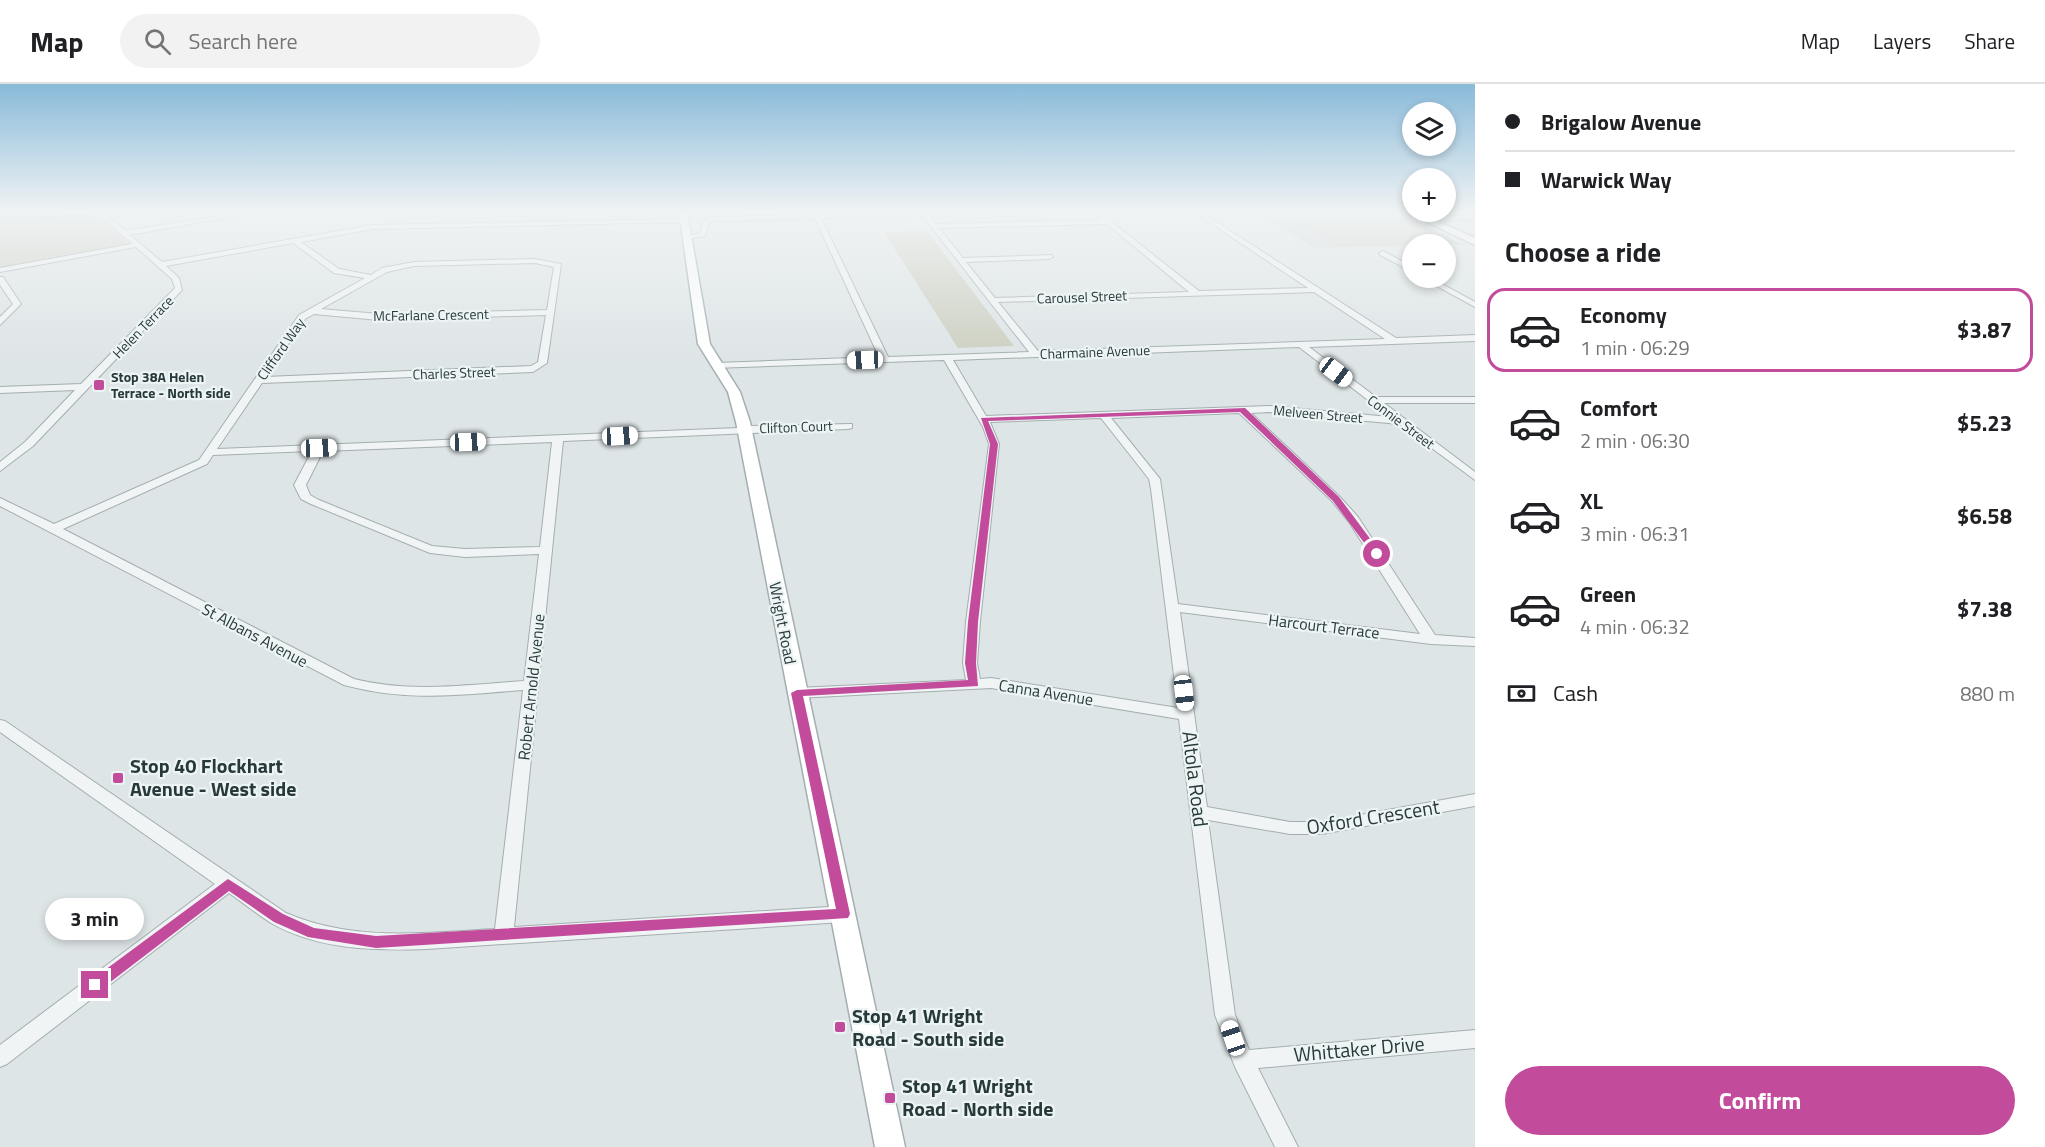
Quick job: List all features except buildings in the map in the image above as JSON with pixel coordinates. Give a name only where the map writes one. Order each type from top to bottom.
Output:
[{"type":"main road","name":"Wright Road","points":[[691,262],[702,337],[716,366],[734,392],[744,430],[890,1147]]},
{"type":"street","points":[[0,270],[46,262]]},
{"type":"street","name":"Helen Terrace","points":[[0,468],[20,453],[176,294],[179,288],[177,281],[156,262]]},
{"type":"street","points":[[160,265],[178,262]]},
{"type":"street","points":[[324,262],[337,271],[371,278]]},
{"type":"street","name":"Clifford Way","points":[[52,529],[203,462],[212,452],[300,318],[311,311],[396,266],[511,262]]},
{"type":"street","name":"Clifford Way","points":[[540,262],[552,263]]},
{"type":"street","points":[[838,262],[884,359]]},
{"type":"street","points":[[962,262],[1035,354]]},
{"type":"street","points":[[1157,262],[1196,293]]},
{"type":"street","points":[[1273,262],[1394,341]]},
{"type":"street","name":"Charles Street","points":[[260,380],[529,370],[542,363],[558,267],[552,263]]},
{"type":"street","points":[[0,279],[17,304],[0,322]]},
{"type":"street","points":[[1444,288],[1475,305]]},
{"type":"street","name":"Carousel Street","points":[[992,300],[1316,290]]},
{"type":"street","name":"McFarlane Crescent","points":[[311,311],[379,316],[550,312]]},
{"type":"street","name":"Charmaine Avenue","points":[[716,366],[1475,338]]},
{"type":"street","name":"Connie Street","points":[[1300,344],[1475,477]]},
{"type":"street","points":[[947,357],[983,419],[994,444],[973,622],[970,663],[974,684]]},
{"type":"street","points":[[0,390],[86,387]]},
{"type":"street","points":[[1372,400],[1475,400]]},
{"type":"street","points":[[1242,410],[1349,514],[1388,570],[1431,640]]},
{"type":"street","name":"Melveen Street","points":[[983,419],[1302,410],[1400,421]]},
{"type":"street","name":"Altola Road","points":[[1105,416],[1156,483],[1174,607],[1225,1015],[1242,1060],[1287,1147]]},
{"type":"street","name":"Clifton Court","points":[[212,452],[848,426]]},
{"type":"street","name":"Robert Arnold Avenue","points":[[504,936],[558,439]]},
{"type":"street","points":[[319,448],[300,485],[306,497],[323,506],[430,549],[465,553],[546,550]]},
{"type":"street","name":"St Albans Avenue","points":[[0,501],[331,675],[357,685],[404,692],[531,685]]},
{"type":"street","name":"Harcourt Terrace","points":[[1174,607],[1431,640],[1475,642]]},
{"type":"street","name":"Canna Avenue","points":[[797,693],[974,684],[1025,687],[1187,715]]},
{"type":"street","points":[[0,725],[279,918],[327,937],[393,942],[843,914]]},
{"type":"street","name":"Oxford Crescent","points":[[1200,812],[1290,828],[1322,828],[1475,800]]},
{"type":"street","points":[[0,1057],[228,884]]},
{"type":"street","name":"Whittaker Drive","points":[[1242,1060],[1475,1039]]},
{"type":"shaded area","points":[[0,262],[34,262],[0,268]]},
{"type":"shaded area","points":[[903,262],[950,262],[1014,346],[958,348]]},
{"type":"place","name":"Stop 38A Helen Terrace - North side","points":[[99,385]]},
{"type":"place","name":"Stop 40 Flockhart Avenue - West side","points":[[118,778]]},
{"type":"place","name":"Stop 41 Wright Road - South side","points":[[840,1027]]},
{"type":"place","name":"Stop 41 Wright Road - North side","points":[[890,1098]]},
{"type":"route","points":[[95,985],[228,884],[279,918],[313,933],[327,937],[376,942],[427,941],[843,914],[797,693],[974,684],[970,663],[973,622],[994,444],[983,419],[1242,410],[1336,499],[1354,520],[1377,554]]}]
